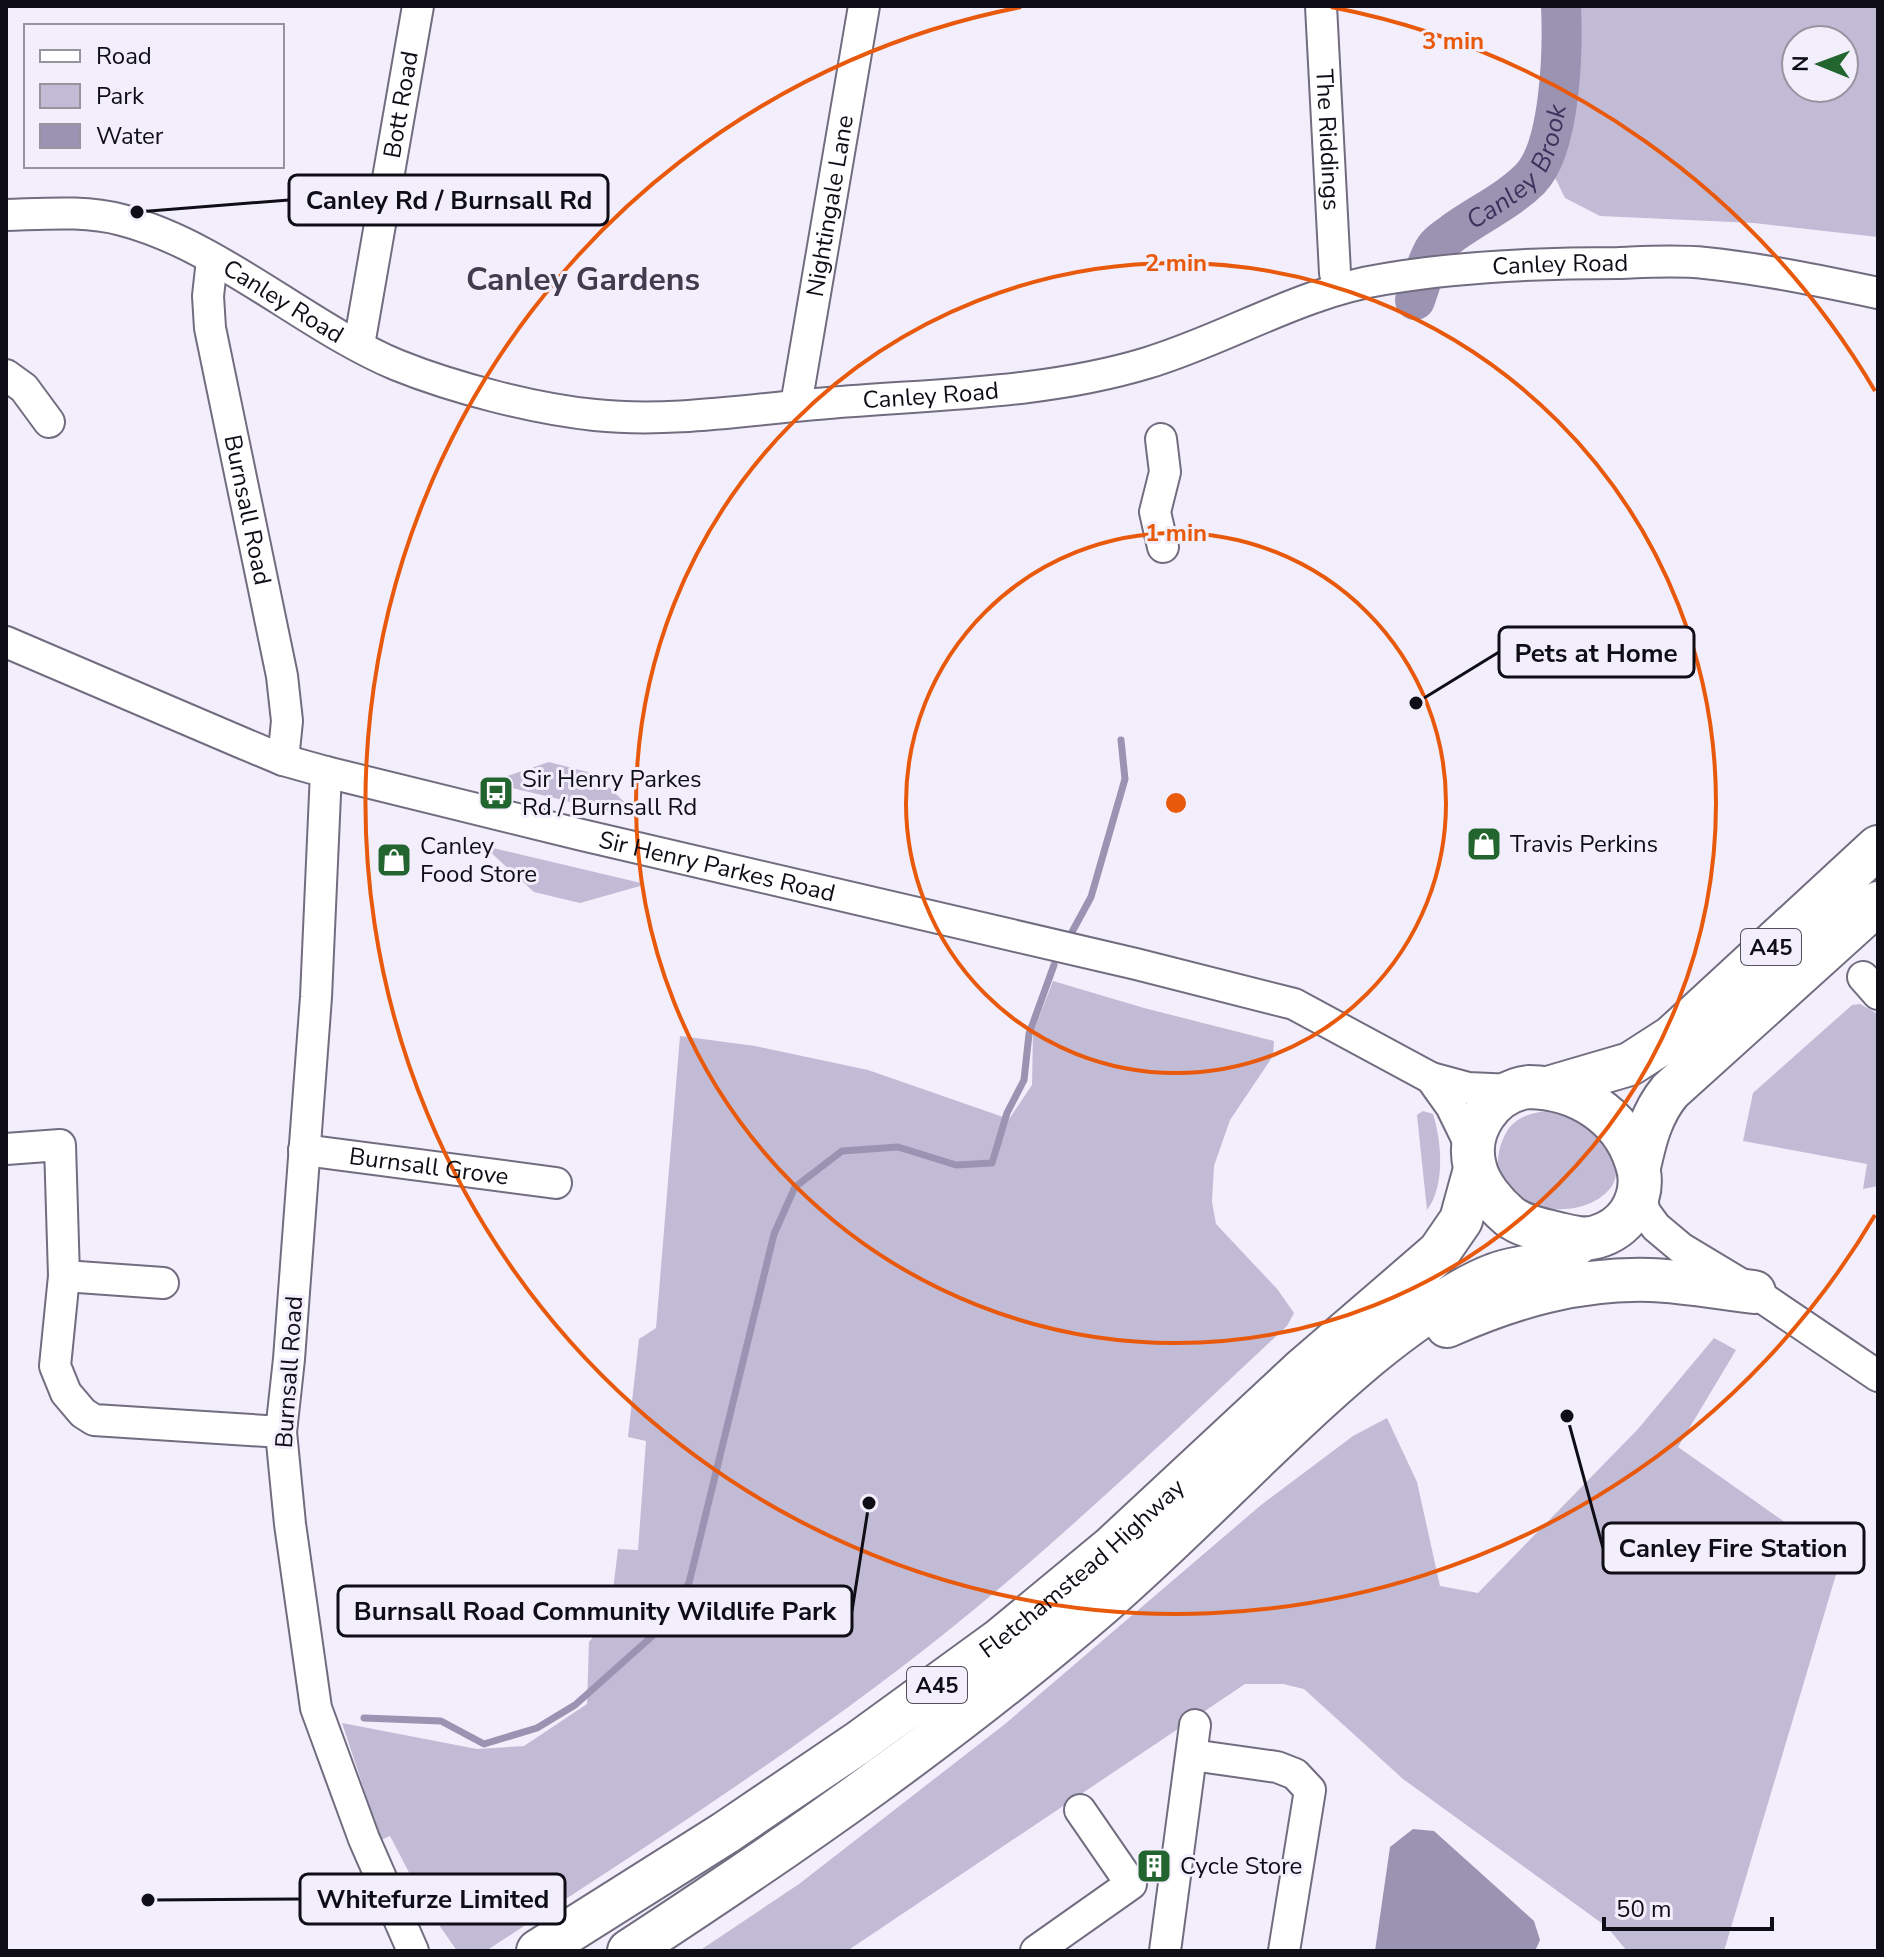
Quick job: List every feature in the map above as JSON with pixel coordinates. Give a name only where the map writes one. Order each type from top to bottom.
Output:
[{"type":"highway","name":"A45","points":[[1474,1160],[1479,1124],[1498,1099],[1630,1064],[1672,1037],[1878,847]]},
{"type":"highway","name":"A45","points":[[1591,1238],[1625,1221],[1639,1181],[1647,1130],[1660,1102],[1878,903]]},
{"type":"highway","points":[[1530,1089],[1578,1097],[1611,1120],[1631,1145],[1639,1181]]},
{"type":"highway","points":[[1474,1160],[1495,1201],[1518,1221],[1591,1238]]},
{"type":"highway","name":"Fletchamstead Highway","points":[[538,1951],[725,1833],[858,1743],[1001,1639],[1111,1548],[1300,1372],[1439,1252],[1461,1220],[1474,1160]]},
{"type":"highway","name":"Fletchamstead Highway","points":[[629,1951],[747,1874],[960,1720],[1100,1605],[1198,1518],[1259,1456],[1368,1357],[1482,1280],[1524,1265],[1553,1260],[1591,1238]]},
{"type":"highway","points":[[1277,1441],[1437,1330],[1521,1296],[1573,1285],[1652,1280],[1754,1292]]},
{"type":"street","name":"Bott Road","points":[[359,345],[418,6]]},
{"type":"street","name":"Nightingale Lane","points":[[796,405],[864,6]]},
{"type":"street","name":"The Riddings","points":[[1321,6],[1335,273]]},
{"type":"street","name":"Canley Road","points":[[6,215],[68,214],[119,219],[165,234],[397,365],[492,396],[596,415],[699,416],[1066,383],[1148,363],[1284,308],[1380,279],[1471,268],[1560,263],[1702,262],[1878,293]]},
{"type":"street","name":"Burnsall Road","points":[[212,260],[208,296],[210,328],[282,676],[287,721],[283,760]]},
{"type":"street","points":[[6,375],[24,388],[49,422]]},
{"type":"street","points":[[1161,439],[1165,472],[1155,512],[1163,547]]},
{"type":"street","name":"Sir Henry Parkes Road","points":[[6,642],[283,760],[582,835],[1259,994],[1294,1004],[1319,1016],[1431,1078],[1468,1088],[1530,1089]]},
{"type":"street","name":"Burnsall Road","points":[[326,772],[316,997],[281,1432],[290,1524],[316,1708],[364,1839],[413,1951]]},
{"type":"street","name":"Sir Henry Parkes Road","points":[[1431,1078],[1457,1116],[1474,1160]]},
{"type":"street","points":[[6,1149],[60,1145],[64,1276],[55,1366],[66,1393],[83,1413],[94,1420],[281,1432]]},
{"type":"street","name":"Burnsall Grove","points":[[304,1150],[556,1183]]},
{"type":"street","points":[[1639,1181],[1645,1212],[1656,1227],[1681,1248],[1754,1292],[1878,1376]]},
{"type":"street","points":[[1591,1238],[1638,1238],[1681,1248]]},
{"type":"street","points":[[64,1276],[163,1283]]},
{"type":"street","points":[[1167,1940],[1195,1725]]},
{"type":"street","points":[[1192,1755],[1277,1767],[1295,1774],[1310,1790],[1284,1951]]},
{"type":"street","points":[[1080,1810],[1167,1940]]},
{"type":"street","points":[[1036,1951],[1131,1884]]},
{"type":"green space","points":[[1561,6],[1878,6],[1878,237],[1754,223],[1600,216],[1565,198],[1545,157],[1559,90],[1563,43]]},
{"type":"green space","points":[[549,762],[595,774],[638,818],[491,783]]},
{"type":"green space","points":[[489,847],[641,884],[580,903],[534,892],[488,850]]},
{"type":"green space","points":[[1053,981],[1274,1041],[1273,1056],[1230,1120],[1214,1166],[1212,1202],[1216,1224],[1278,1290],[1294,1313],[1287,1326],[1021,1570],[863,1696],[739,1784],[486,1951],[457,1951],[428,1909],[390,1836],[381,1840],[342,1723],[477,1749],[524,1746],[587,1704],[589,1642],[610,1615],[618,1549],[638,1550],[646,1441],[628,1437],[639,1339],[656,1328],[680,1036],[755,1046],[868,1070],[1009,1119],[1032,1085],[1033,1033]]},
{"type":"green space","points":[[1860,1004],[1878,1014],[1878,1186],[1863,1189],[1867,1164],[1743,1141],[1753,1093],[1852,1005]]},
{"type":"green space","points":[[1423,1111],[1433,1114],[1440,1151],[1437,1189],[1427,1210],[1417,1115]]},
{"type":"green space","points":[[1548,1111],[1564,1113],[1600,1133],[1618,1168],[1612,1186],[1597,1200],[1577,1207],[1555,1209],[1534,1205],[1516,1195],[1503,1181],[1498,1162],[1506,1132],[1521,1118]]},
{"type":"green space","points":[[1714,1338],[1736,1350],[1678,1447],[1840,1561],[1724,1951],[1627,1951],[1607,1927],[1403,1779],[1304,1689],[1283,1684],[1245,1684],[847,1951],[699,1951],[799,1884],[1005,1724],[1261,1505],[1353,1436],[1387,1418],[1417,1482],[1440,1586],[1478,1593],[1638,1429]]},
{"type":"water","points":[[1413,1829],[1434,1831],[1534,1921],[1540,1940],[1535,1951],[1375,1951],[1390,1847]]},
{"type":"waterway","name":"Canley Brook","points":[[1415,300],[1437,246],[1512,194],[1530,179],[1540,164],[1548,145],[1558,97],[1561,6]]},
{"type":"waterway","points":[[1072,932],[1091,897],[1125,779],[1121,740]]},
{"type":"waterway","points":[[364,1718],[441,1721],[484,1744],[537,1728],[575,1705],[658,1631],[689,1583],[774,1234],[795,1187],[842,1151],[898,1147],[956,1165],[992,1163],[1007,1113],[1024,1080],[1029,1034],[1054,965]]},
{"type":"place","name":"Canley Rd / Burnsall Rd","points":[[137,212]]},
{"type":"place","name":"Pets at Home","points":[[1416,703]]},
{"type":"place","name":"Sir Henry Parkes Rd / Burnsall Rd","points":[[496,793]]},
{"type":"place","name":"Travis Perkins","points":[[1484,844]]},
{"type":"place","name":"Canley Food Store","points":[[394,860]]},
{"type":"place","name":"Canley Fire Station","points":[[1567,1416]]},
{"type":"place","name":"Burnsall Road Community Wildlife Park","points":[[869,1503]]},
{"type":"place","name":"Cycle Store","points":[[1154,1866]]},
{"type":"place","name":"Whitefurze Limited","points":[[148,1900]]},
{"type":"district","name":"Canley Gardens","points":[[583,279]]}]
